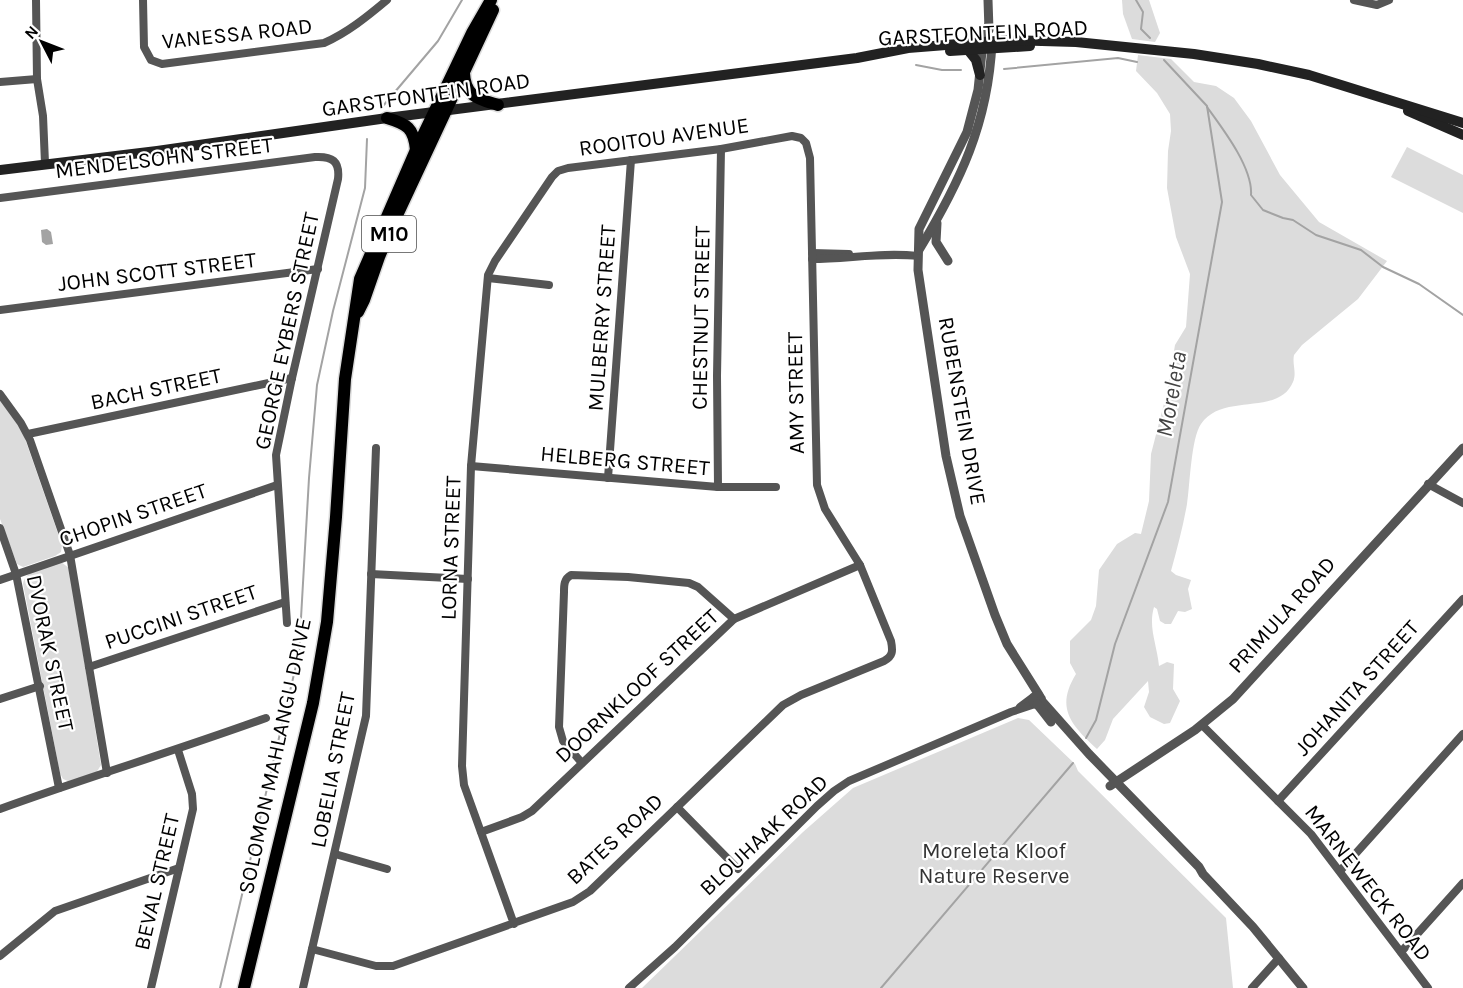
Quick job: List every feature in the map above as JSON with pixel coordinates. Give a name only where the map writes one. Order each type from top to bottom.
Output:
[{"type":"main road","name":"SOLOMON MAHLANGU DRIVE","points":[[356,315],[440,112],[490,0]]},
{"type":"main road","name":"SOLOMON MAHLANGU DRIVE","points":[[244,988],[313,703],[327,622],[345,379],[360,279],[416,150],[464,72],[498,0]]},
{"type":"main road","name":"GARSTFONTEIN ROAD","points":[[857,58],[869,59],[968,50],[987,45]]},
{"type":"main road","name":"GARSTFONTEIN ROAD","points":[[0,170],[857,58],[899,49],[987,45],[1111,45],[1258,64],[1309,75],[1463,123]]},
{"type":"main road","points":[[968,50],[976,60],[980,75]]},
{"type":"main road","points":[[464,72],[466,87],[473,96],[498,105]]},
{"type":"main road","name":"GARSTFONTEIN ROAD","points":[[1395,102],[1405,109],[1463,135]]},
{"type":"main road","points":[[387,118],[410,129],[415,138],[416,150]]},
{"type":"street","points":[[36,0],[38,79],[45,163]]},
{"type":"street","name":"VANESSA ROAD","points":[[143,0],[144,47],[151,60],[166,64],[324,43],[337,38],[387,0]]},
{"type":"street","points":[[812,256],[838,259],[918,253],[963,171],[970,155],[984,105],[988,0]]},
{"type":"street","points":[[1354,0],[1374,5],[1389,0]]},
{"type":"street","name":"RUBENSTEIN DRIVE","points":[[987,45],[967,132],[919,230],[918,253],[924,317],[955,498],[995,615],[1036,700],[1075,740],[1112,784],[1199,867],[1253,927],[1302,988]]},
{"type":"street","points":[[0,82],[38,79]]},
{"type":"street","name":"ROOITOU AVENUE","points":[[548,183],[555,173],[561,170],[721,149],[792,136]]},
{"type":"street","name":"AMY STREET","points":[[792,136],[804,141],[809,149],[817,485],[825,509],[860,566],[891,642]]},
{"type":"street","name":"CHESTNUT STREET","points":[[718,487],[717,376],[721,149]]},
{"type":"street","name":"MENDELSOHN STREET","points":[[0,198],[315,157],[332,158]]},
{"type":"street","name":"GEORGE EYBERS STREET","points":[[287,623],[277,485],[277,449],[338,179],[338,167],[332,158]]},
{"type":"street","name":"MULBERRY STREET","points":[[608,478],[631,160]]},
{"type":"street","name":"LORNA STREET","points":[[514,924],[464,785],[462,766],[471,466],[488,278],[495,261],[548,183]]},
{"type":"street","points":[[940,212],[935,238],[937,246],[948,261]]},
{"type":"street","name":"JOHN SCOTT STREET","points":[[0,310],[318,269]]},
{"type":"street","points":[[488,278],[549,285]]},
{"type":"street","name":"BACH STREET","points":[[28,434],[292,378]]},
{"type":"street","points":[[0,394],[28,434],[70,555],[107,773]]},
{"type":"street","name":"PRIMULA ROAD","points":[[1112,784],[1202,725],[1239,692],[1463,447]]},
{"type":"street","name":"LOBELIA STREET","points":[[303,988],[366,716],[376,448]]},
{"type":"street","name":"HELBERG STREET","points":[[471,466],[718,487],[776,487]]},
{"type":"street","points":[[1428,484],[1463,503]]},
{"type":"street","name":"CHOPIN STREET","points":[[0,580],[277,485]]},
{"type":"street","name":"DVORAK STREET","points":[[0,528],[16,574],[59,788]]},
{"type":"street","name":"DOORNKLOOF STREET","points":[[481,832],[532,811],[734,620],[860,566]]},
{"type":"street","points":[[371,574],[468,579]]},
{"type":"street","points":[[582,763],[563,741],[559,727],[565,580],[571,575],[628,577],[689,583],[698,587],[734,620]]},
{"type":"street","name":"JOHANITA STREET","points":[[1278,801],[1463,599]]},
{"type":"street","name":"PUCCINI STREET","points":[[89,668],[285,602]]},
{"type":"street","name":"BATES ROAD","points":[[312,949],[385,967],[449,948],[582,897],[783,705],[801,695],[888,659],[893,649],[891,642]]},
{"type":"street","points":[[0,699],[40,686]]},
{"type":"street","name":"BLOUHAAK ROAD","points":[[629,988],[675,947],[834,791],[870,772],[1036,700]]},
{"type":"street","points":[[0,809],[266,718]]},
{"type":"street","name":"MARNEWECK ROAD","points":[[1202,725],[1311,834],[1428,988]]},
{"type":"street","points":[[1340,871],[1463,734]]},
{"type":"street","name":"BEVAL STREET","points":[[151,988],[193,804],[178,750]]},
{"type":"street","points":[[677,807],[738,869]]},
{"type":"street","points":[[335,854],[387,869]]},
{"type":"street","points":[[1,953],[55,911],[178,868]]},
{"type":"street","points":[[1401,952],[1463,883]]},
{"type":"street","points":[[1252,988],[1279,958]]},
{"type":"green space","points":[[1122,0],[1149,0],[1160,33],[1155,42],[1132,39],[1123,14]]},
{"type":"green space","points":[[1138,55],[1171,59],[1194,82],[1216,86],[1234,98],[1251,121],[1280,175],[1319,222],[1387,261],[1358,299],[1302,345],[1294,355],[1294,379],[1286,393],[1275,399],[1223,409],[1211,414],[1201,424],[1195,440],[1187,504],[1171,571],[1191,580],[1188,589],[1192,609],[1185,612],[1178,611],[1171,624],[1160,621],[1157,609],[1154,607],[1152,614],[1152,629],[1159,666],[1167,662],[1174,664],[1173,689],[1180,701],[1170,723],[1164,724],[1150,717],[1144,707],[1149,692],[1148,681],[1113,719],[1105,740],[1097,749],[1073,724],[1069,715],[1067,697],[1076,674],[1070,663],[1070,641],[1091,620],[1096,606],[1099,570],[1117,544],[1135,533],[1141,534],[1149,501],[1151,454],[1167,392],[1175,345],[1186,327],[1190,274],[1176,237],[1167,188],[1170,114],[1157,93],[1136,71]]},
{"type":"green space","points":[[1407,147],[1463,175],[1463,213],[1391,177]]},
{"type":"green space","points":[[0,400],[21,428],[62,545],[61,552],[55,556],[23,567],[17,564],[0,519]]},
{"type":"green space","points":[[61,562],[69,568],[101,765],[96,773],[68,781],[63,779],[60,773],[23,584],[32,572]]},
{"type":"green space","name":"Moreleta Kloof Nature Reserve","points":[[1018,718],[1029,720],[1075,764],[1078,771],[1226,918],[1233,988],[642,988],[803,832],[853,788]]},
{"type":"shaded area","points":[[47,229],[51,232],[53,244],[46,245],[42,242],[41,230]]},
{"type":"waterway","points":[[383,106],[438,41],[462,0]]},
{"type":"waterway","name":"Moreleta","points":[[1136,0],[1143,12],[1141,29],[1150,38]]},
{"type":"waterway","points":[[1004,69],[1118,58],[1137,62]]},
{"type":"waterway","name":"Moreleta","points":[[1086,738],[1096,720],[1115,644],[1168,502],[1222,202],[1207,106],[1164,60]]},
{"type":"waterway","points":[[916,65],[942,70],[961,70]]},
{"type":"waterway","points":[[1207,107],[1236,149],[1247,173],[1251,195],[1263,210],[1293,220],[1316,235],[1361,250],[1383,267],[1419,284],[1463,315]]},
{"type":"waterway","points":[[220,988],[299,653],[317,385],[333,311],[365,188],[367,139]]},
{"type":"waterway","name":"Moreleta","points":[[881,988],[1073,763]]}]
